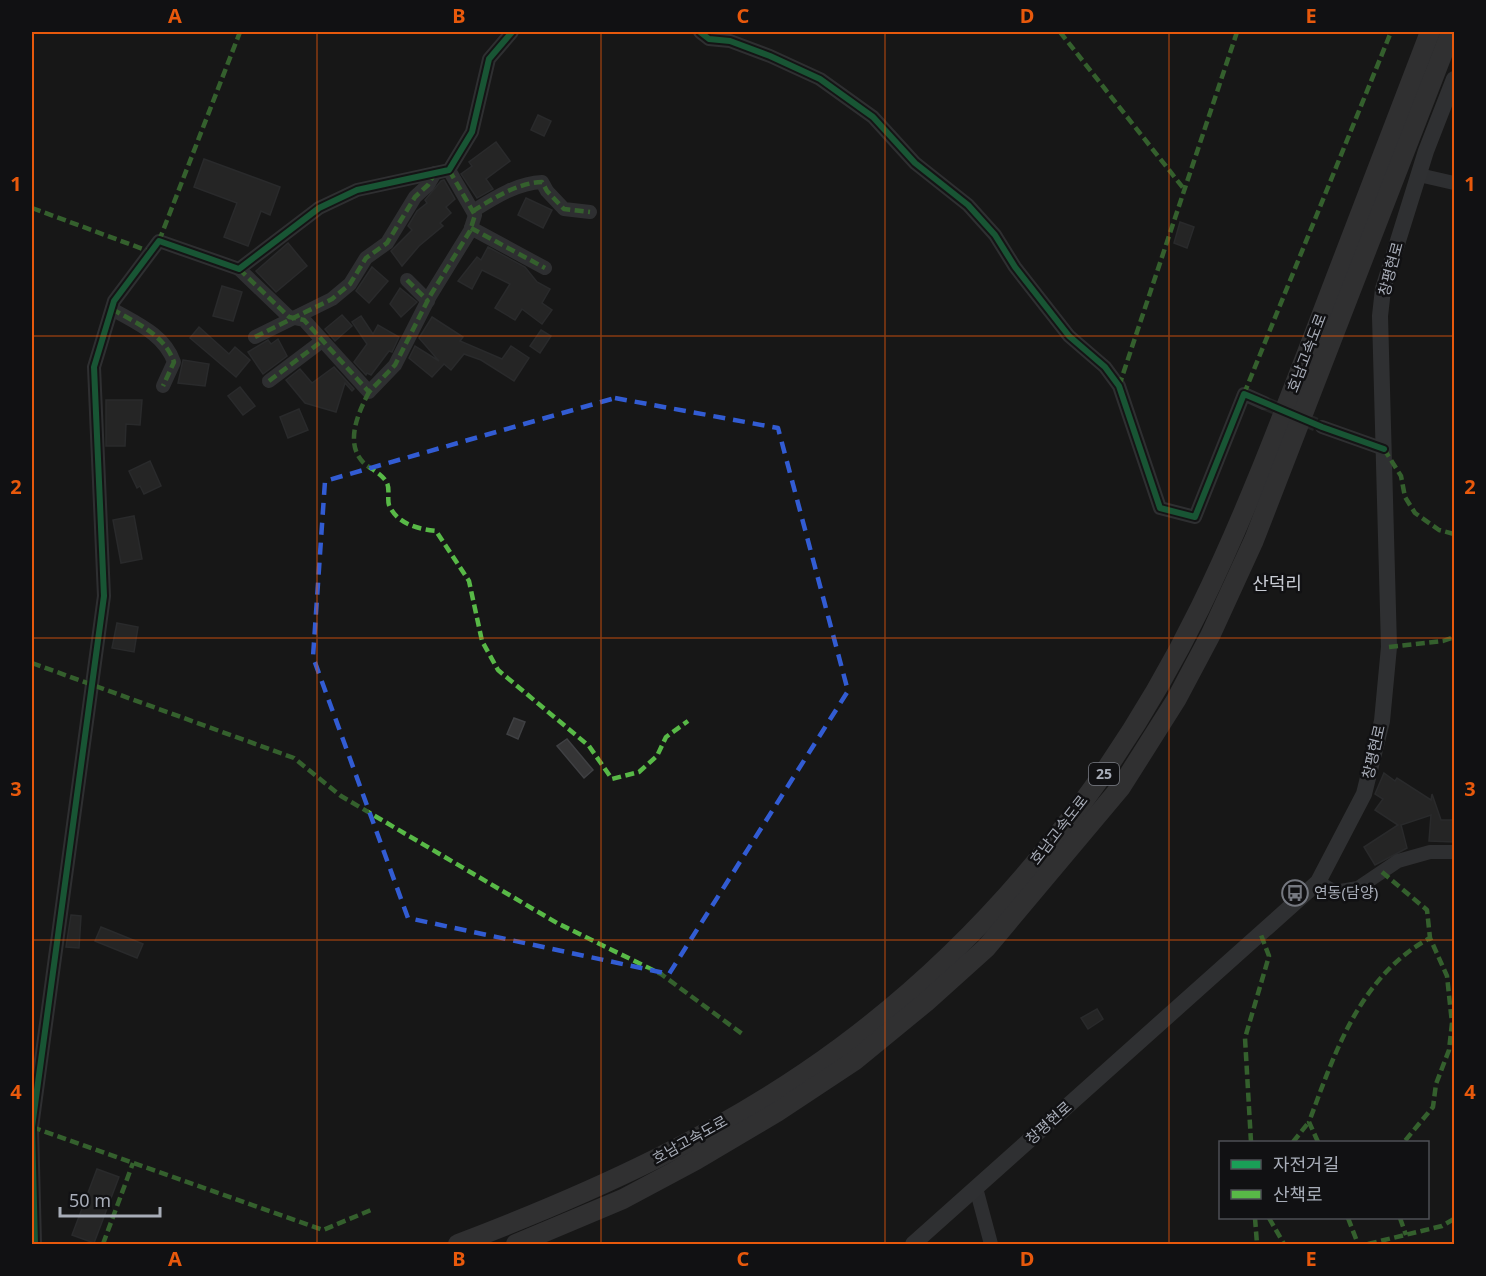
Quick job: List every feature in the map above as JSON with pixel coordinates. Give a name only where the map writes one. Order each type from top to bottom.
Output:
[{"type":"highway","name":"호남고속도로","points":[[458,1245],[595,1188],[685,1144],[765,1097],[841,1047],[909,991],[962,942],[1015,886],[1059,832],[1103,775],[1152,698],[1199,610],[1245,511],[1431,32]]},
{"type":"highway","name":"호남고속도로","points":[[516,1245],[623,1199],[696,1160],[777,1112],[854,1061],[926,1002],[986,948],[1121,787],[1176,700],[1210,636],[1254,540],[1452,32]]},
{"type":"main road","name":"창평현로","points":[[913,1245],[1318,882],[1364,794],[1382,721],[1389,647],[1380,316],[1383,289],[1419,175],[1455,79]]},
{"type":"street","points":[[255,337],[297,319],[332,299],[350,284],[366,258],[387,243],[415,197],[442,172],[472,132],[489,59],[512,32]]},
{"type":"street","points":[[700,32],[709,39],[730,41],[820,79],[873,117],[915,163],[968,205],[995,235],[1015,267],[1069,336],[1105,367],[1119,386],[1160,508],[1195,517],[1244,394],[1264,403]]},
{"type":"street","points":[[35,1245],[32,1127],[104,596],[94,368],[114,301],[159,241],[239,269],[289,317],[304,320],[369,392],[395,365],[428,301],[471,228],[475,215],[473,211],[442,172]]},
{"type":"street","points":[[239,269],[319,208],[357,190],[442,172]]},
{"type":"street","points":[[1419,175],[1455,183]]},
{"type":"street","points":[[473,211],[508,191],[542,182],[547,191],[564,209],[590,212]]},
{"type":"street","points":[[471,228],[545,268]]},
{"type":"street","points":[[407,280],[428,301]]},
{"type":"street","points":[[112,309],[151,332],[168,346],[174,362],[163,386]]},
{"type":"street","points":[[270,381],[322,341]]},
{"type":"street","points":[[1322,427],[1384,449]]},
{"type":"street","points":[[1318,882],[1335,892],[1358,888],[1398,861],[1430,852],[1455,852]]},
{"type":"street","points":[[976,1188],[991,1245]]},
{"type":"highlighted area","points":[[615,398],[778,428],[848,691],[669,974],[408,918],[313,657],[325,481]]},
{"type":"building","points":[[538,115],[551,121],[544,136],[531,130]]},
{"type":"building","points":[[496,142],[510,161],[486,179],[493,189],[477,198],[461,174],[472,166],[469,162]]},
{"type":"building","points":[[204,159],[280,187],[270,215],[261,211],[248,246],[224,237],[237,203],[194,187]]},
{"type":"building","points":[[444,180],[455,199],[446,207],[451,213],[440,223],[443,226],[419,246],[402,266],[391,251],[412,230],[408,226],[417,211],[427,203],[425,200]]},
{"type":"building","points":[[526,198],[552,210],[543,228],[518,215]]},
{"type":"building","points":[[1180,222],[1194,227],[1187,248],[1174,243]]},
{"type":"building","points":[[288,243],[307,266],[276,292],[256,271]]},
{"type":"building","points":[[488,247],[525,267],[537,282],[550,289],[542,303],[552,310],[542,324],[522,309],[515,320],[495,308],[510,284],[482,270],[472,289],[458,281],[477,257],[481,260]]},
{"type":"building","points":[[372,267],[388,281],[369,303],[356,291]]},
{"type":"building","points":[[222,286],[242,292],[233,321],[213,316]]},
{"type":"building","points":[[400,288],[417,302],[401,317],[390,304]]},
{"type":"building","points":[[342,315],[352,326],[335,341],[325,329]]},
{"type":"building","points":[[361,316],[373,334],[378,325],[399,337],[392,352],[389,351],[371,375],[367,373],[366,375],[354,362],[367,344],[352,322]]},
{"type":"building","points":[[432,317],[463,337],[460,341],[502,359],[511,346],[529,358],[514,381],[481,360],[464,354],[451,370],[444,364],[432,377],[409,358],[415,346],[439,361],[419,338]]},
{"type":"building","points":[[199,327],[229,354],[235,347],[250,360],[236,377],[190,338]]},
{"type":"building","points":[[541,330],[551,336],[540,353],[530,346]]},
{"type":"building","points":[[278,339],[287,356],[263,374],[248,352],[268,340],[271,344]]},
{"type":"building","points":[[183,360],[209,364],[205,386],[178,383]]},
{"type":"building","points":[[334,367],[354,389],[352,391],[345,383],[336,412],[305,403],[286,380],[300,369],[312,383]]},
{"type":"building","points":[[240,387],[255,406],[243,415],[228,396]]},
{"type":"building","points":[[106,400],[142,400],[140,425],[126,424],[125,446],[106,446]]},
{"type":"building","points":[[299,409],[308,430],[288,438],[280,417]]},
{"type":"building","points":[[150,461],[161,486],[144,494],[140,486],[137,488],[129,471]]},
{"type":"building","points":[[134,516],[142,559],[121,563],[113,520]]},
{"type":"building","points":[[117,623],[138,627],[134,652],[112,648]]},
{"type":"building","points":[[514,718],[525,722],[518,739],[507,734]]},
{"type":"building","points":[[567,739],[593,770],[584,778],[557,746]]},
{"type":"building","points":[[1384,773],[1395,781],[1397,778],[1431,800],[1432,794],[1441,820],[1455,820],[1455,842],[1429,841],[1431,815],[1401,825],[1407,848],[1375,865],[1364,847],[1398,825],[1375,810],[1383,799],[1375,794]]},
{"type":"building","points":[[71,915],[81,916],[79,948],[66,947]]},
{"type":"building","points":[[101,927],[143,944],[137,958],[95,941]]},
{"type":"building","points":[[1097,1009],[1103,1019],[1088,1029],[1081,1018]]},
{"type":"building","points":[[97,1169],[119,1177],[94,1243],[72,1235]]},
{"type":"tunnel","points":[[1264,403],[1322,427]]},
{"type":"marked path","points":[[159,241],[240,32]]},
{"type":"marked path","points":[[1060,32],[1184,189]]},
{"type":"marked path","points":[[1119,386],[1237,32]]},
{"type":"marked path","points":[[1244,394],[1391,32]]},
{"type":"marked path","points":[[239,269],[289,317],[304,320],[369,392],[395,365],[430,296],[470,231],[475,215],[449,170]]},
{"type":"marked path","points":[[255,337],[332,299],[350,284],[366,258],[387,243],[415,197],[428,185],[435,173]]},
{"type":"marked path","points":[[473,211],[515,188],[542,182],[547,191],[564,209],[590,212]]},
{"type":"marked path","points":[[32,208],[151,252]]},
{"type":"marked path","points":[[471,228],[545,268]]},
{"type":"marked path","points":[[407,280],[428,301]]},
{"type":"marked path","points":[[112,309],[148,330],[169,352],[174,362],[163,386]]},
{"type":"marked path","points":[[269,381],[322,341]]},
{"type":"marked path","points":[[369,392],[357,419],[355,449],[366,465],[387,483],[389,505],[397,517],[415,527],[436,531],[469,581],[482,641],[498,670],[589,746],[612,779],[639,772],[657,756],[666,737],[688,721]]},
{"type":"marked path","points":[[1384,449],[1401,476],[1405,497],[1415,513],[1439,530],[1454,534]]},
{"type":"marked path","points":[[1389,647],[1443,641],[1454,637]]},
{"type":"marked path","points":[[32,663],[294,758],[341,796],[557,923],[661,974],[745,1036]]},
{"type":"marked path","points":[[1382,872],[1427,910],[1430,938],[1447,976],[1452,1023],[1449,1050],[1436,1084],[1433,1107],[1405,1141]]},
{"type":"marked path","points":[[1251,1141],[1245,1038],[1269,956],[1261,935]]},
{"type":"marked path","points":[[1318,1141],[1309,1122],[1329,1069],[1353,1018],[1385,973],[1406,954],[1430,938]]},
{"type":"marked path","points":[[1294,1141],[1309,1122]]},
{"type":"marked path","points":[[32,1127],[323,1230],[371,1210]]},
{"type":"marked path","points":[[103,1244],[133,1163]]},
{"type":"marked path","points":[[1255,1219],[1257,1244]]},
{"type":"marked path","points":[[1270,1219],[1284,1244]]},
{"type":"marked path","points":[[1348,1219],[1358,1244]]},
{"type":"marked path","points":[[1400,1219],[1406,1235]]},
{"type":"marked path","points":[[1368,1244],[1442,1226],[1454,1219]]},
{"type":"cycle path","points":[[35,1244],[32,1127],[104,596],[94,367],[114,301],[159,241],[239,269],[319,208],[357,190],[449,170],[472,132],[489,59],[512,32]]},
{"type":"cycle path","points":[[700,32],[709,39],[730,41],[820,79],[873,117],[915,163],[968,205],[995,235],[1015,267],[1069,336],[1105,367],[1119,386],[1160,508],[1195,517],[1244,394],[1322,427],[1384,449]]},
{"type":"place","name":"연동(담양)","points":[[1295,893]]},
{"type":"district","name":"산덕리","points":[[1277,584]]}]
